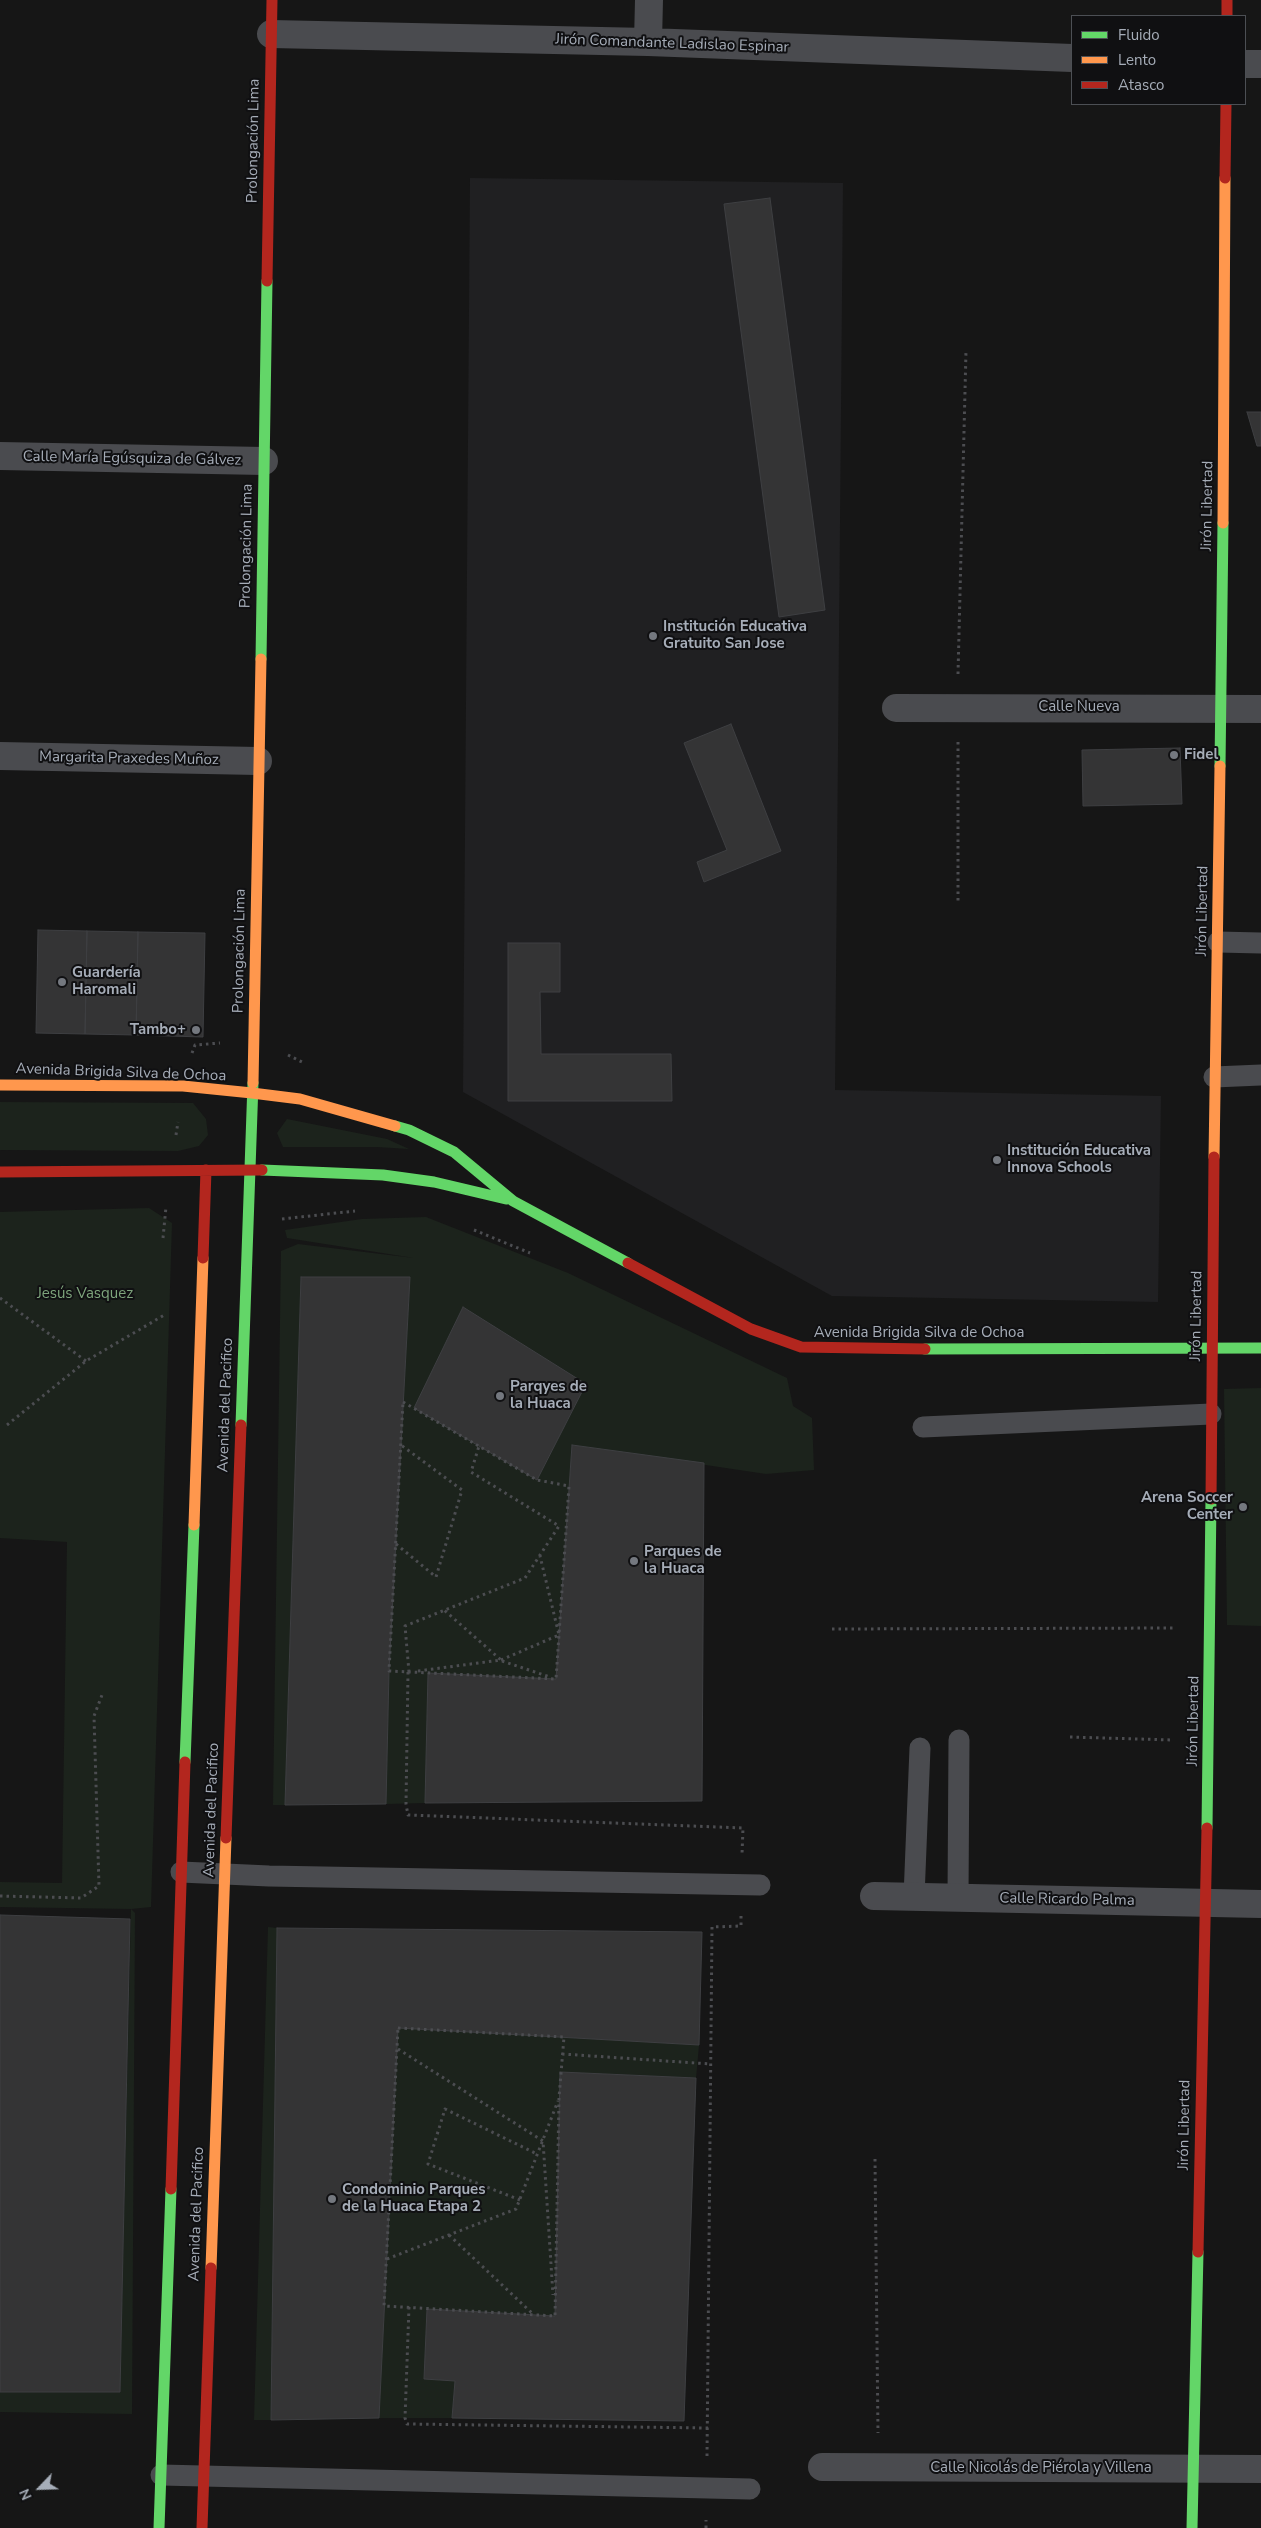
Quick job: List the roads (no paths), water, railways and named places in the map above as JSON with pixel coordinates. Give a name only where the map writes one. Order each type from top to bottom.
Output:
[{"type":"street","name":"Prolongación Lima","points":[[252,1093],[272,0]]},
{"type":"street","points":[[648,42],[650,0]]},
{"type":"street","points":[[1226,0],[1226,15]]},
{"type":"street","name":"Jirón Comandante Ladislao Espinar","points":[[271,34],[648,42],[1071,58]]},
{"type":"street","points":[[1246,64],[1261,64]]},
{"type":"street","name":"Jirón Libertad","points":[[1192,2528],[1211,1628],[1211,1348],[1221,708],[1226,105]]},
{"type":"street","name":"Calle María Egúsquiza de Gálvez","points":[[0,456],[264,461]]},
{"type":"street","name":"Calle Nueva","points":[[896,708],[1261,709]]},
{"type":"street","name":"Margarita Praxedes Muñoz","points":[[0,756],[258,761]]},
{"type":"street","name":"Avenida Brigida Silva de Ochoa","points":[[0,1085],[183,1086],[252,1093],[300,1099],[409,1130],[454,1152],[513,1201],[751,1329],[801,1347],[857,1349],[1261,1348]]},
{"type":"street","name":"Avenida del Pacifico","points":[[202,2528],[252,1093]]},
{"type":"street","name":"Avenida Brigida Silva de Ochoa","points":[[0,1172],[248,1169],[383,1175],[434,1182],[513,1201]]},
{"type":"street","name":"Avenida del Pacifico","points":[[159,2528],[206,1170]]},
{"type":"street","name":"Calle Ricardo Palma","points":[[874,1896],[1261,1904]]},
{"type":"street","name":"Calle Nicolás de Piérola y Villena","points":[[822,2467],[1261,2469]]},
{"type":"lane","points":[[1218,942],[1261,943]]},
{"type":"lane","points":[[1214,1077],[1261,1075]]},
{"type":"lane","points":[[924,1427],[1211,1414]]},
{"type":"lane","points":[[958,1898],[959,1740]]},
{"type":"lane","points":[[914,1897],[920,1748]]},
{"type":"lane","points":[[181,1872],[225,1872],[278,1876],[760,1886]]},
{"type":"lane","points":[[160,2475],[750,2489]]},
{"type":"place","name":"Institución Educativa Gratuito San Jose","points":[[653,636]]},
{"type":"place","name":"Fidel","points":[[1174,755]]},
{"type":"place","name":"Guardería Haromali","points":[[62,982]]},
{"type":"place","name":"Tambo+","points":[[196,1030]]},
{"type":"place","name":"Institución Educativa Innova Schools","points":[[997,1160]]},
{"type":"place","name":"Parqyes de la Huaca","points":[[500,1396]]},
{"type":"place","name":"Arena Soccer Center","points":[[1243,1507]]},
{"type":"place","name":"Parques de la Huaca","points":[[634,1561]]},
{"type":"place","name":"Condominio Parques de la Huaca Etapa 2","points":[[332,2199]]},
{"type":"park label","name":"Jesús Vasquez","points":[[85,1294]]}]
